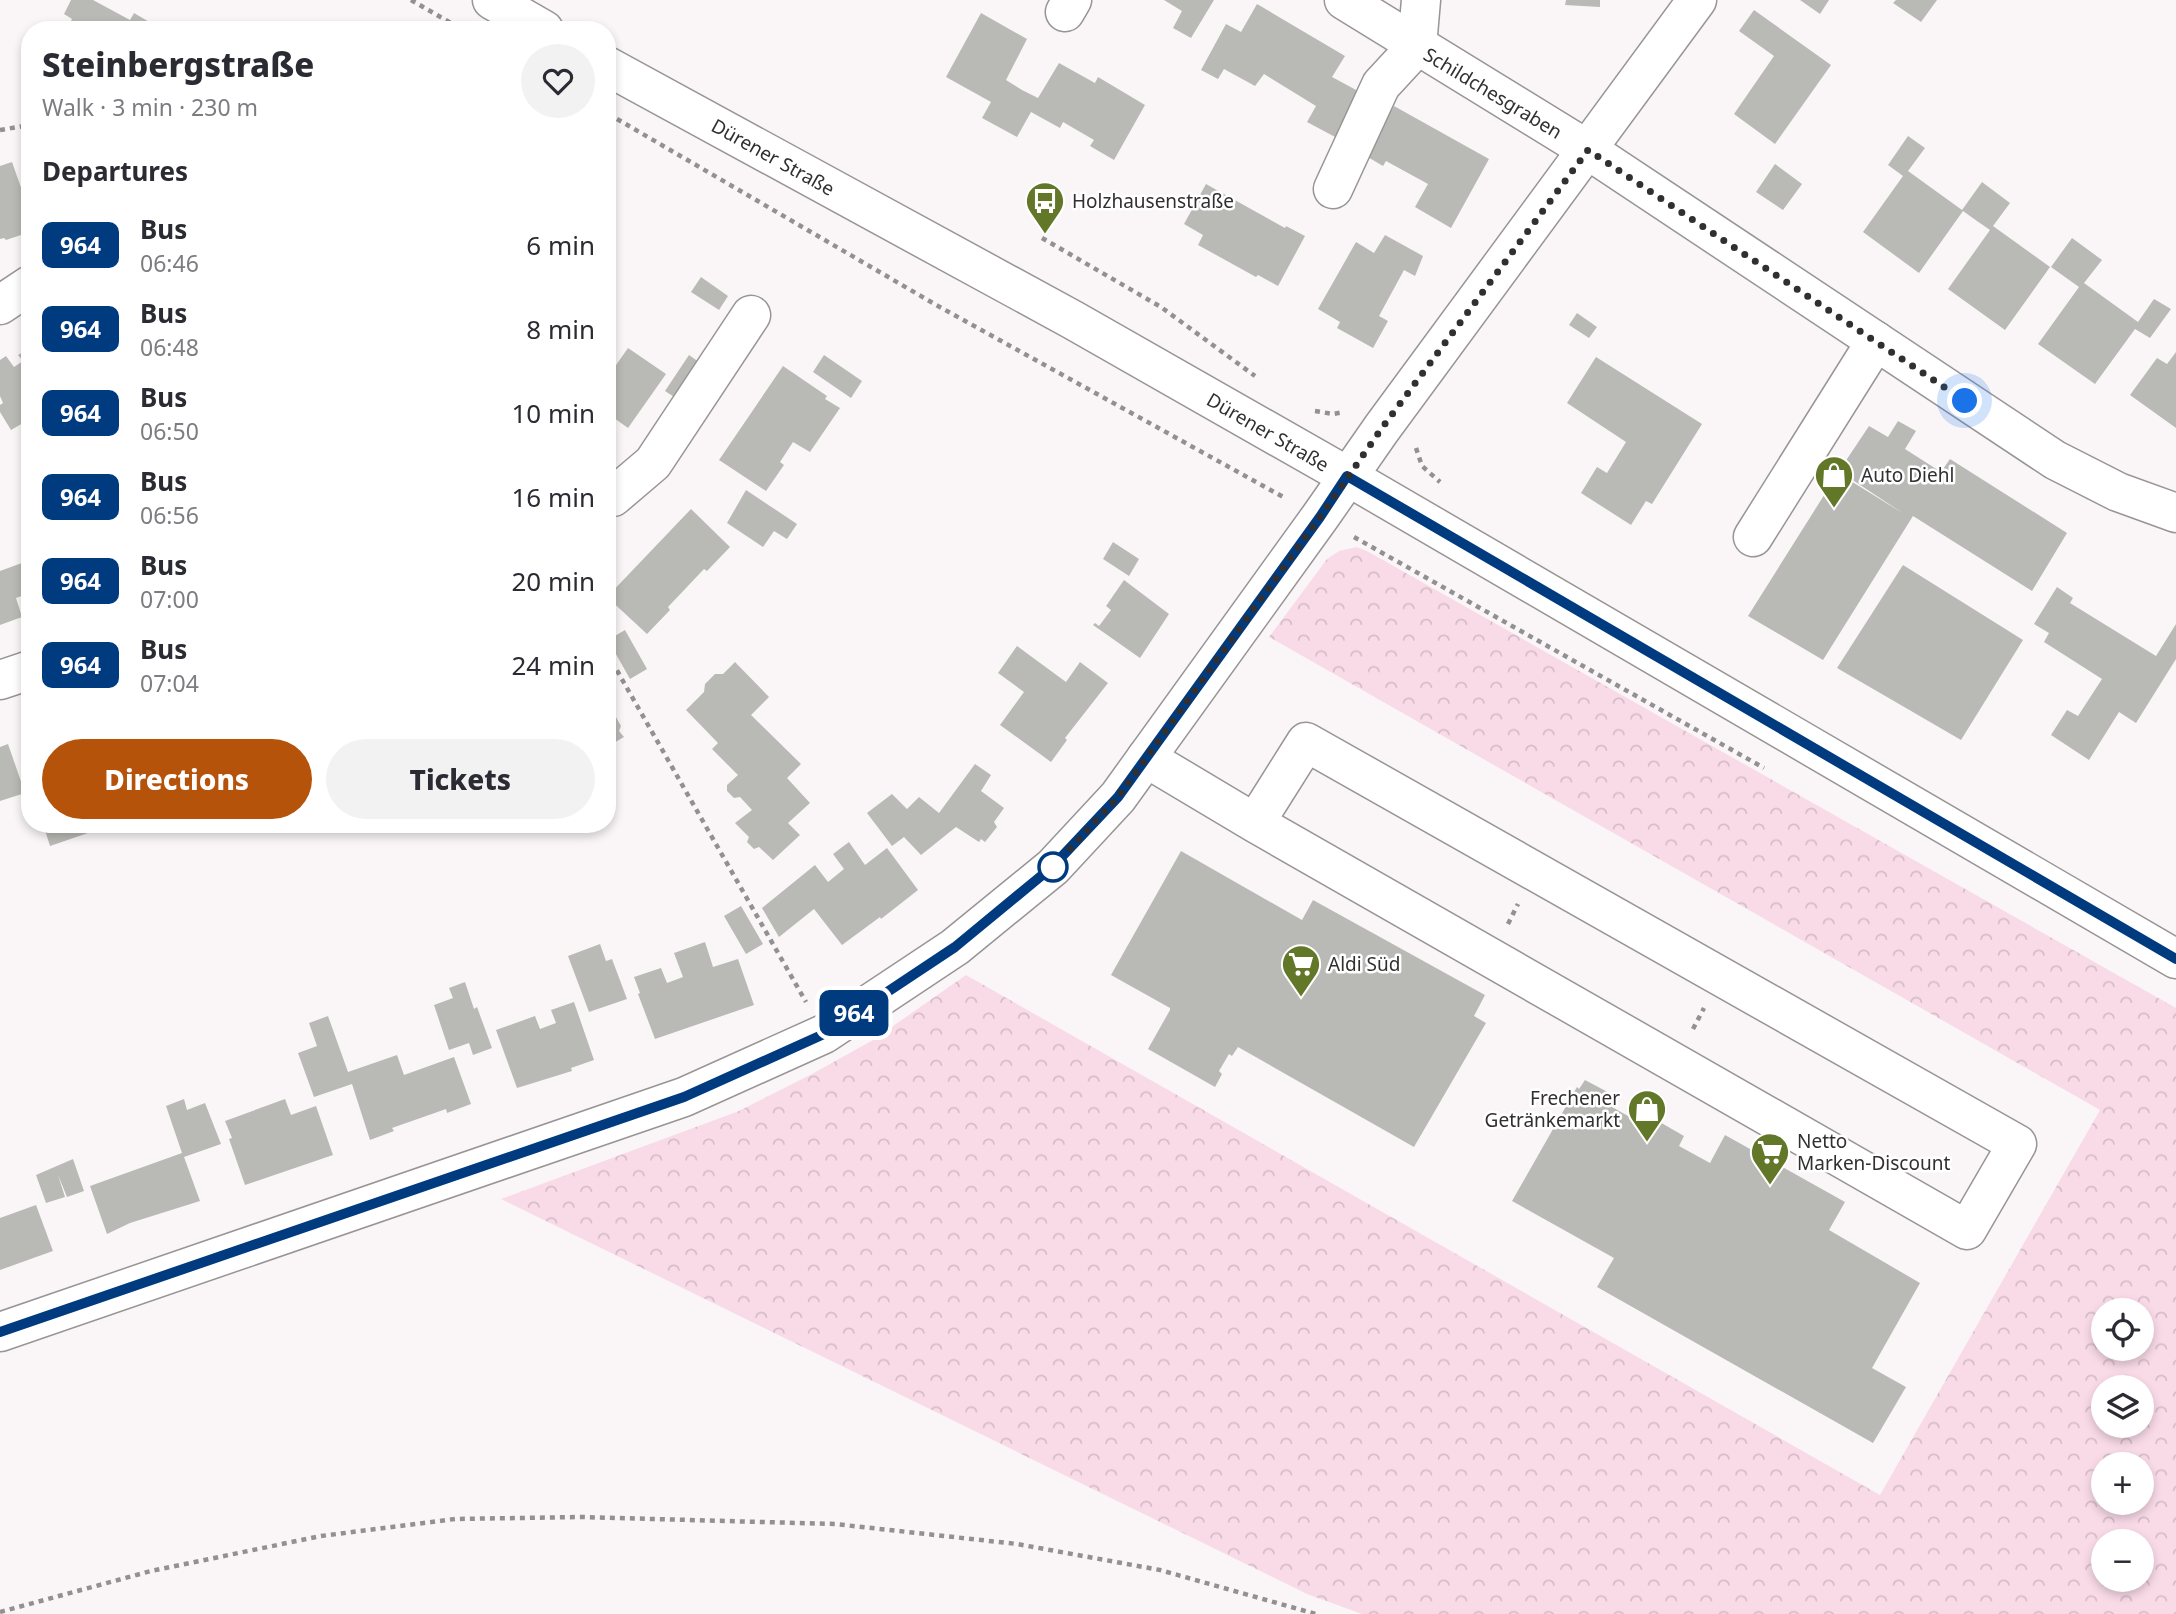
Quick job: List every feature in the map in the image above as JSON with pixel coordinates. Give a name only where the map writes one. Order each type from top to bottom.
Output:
[{"type":"street","points":[[492,0],[528,21]]},
{"type":"street","name":"Schildchesgraben","points":[[1344,0],[1588,150],[2055,460],[2118,492],[2176,513]]},
{"type":"street","points":[[1417,46],[1421,0]]},
{"type":"street","points":[[0,1332],[684,1097],[824,1034],[955,947],[1052,867],[1118,797],[1347,476],[1697,0]]},
{"type":"street","name":"Schildchesgraben","points":[[1332,189],[1381,85],[1417,46]]},
{"type":"street","name":"Dürener Straße","points":[[616,71],[1073,320],[1347,476],[2176,959]]},
{"type":"street","points":[[0,305],[21,291]]},
{"type":"street","points":[[616,494],[653,463],[751,315]]},
{"type":"street","points":[[1753,537],[1876,341]]},
{"type":"street","points":[[0,680],[21,673]]},
{"type":"street","points":[[1146,758],[1255,823],[1967,1230],[2017,1144],[1306,742],[1255,823]]},
{"type":"path","points":[[411,0],[447,21]]},
{"type":"path","points":[[616,119],[938,306],[1765,768]]},
{"type":"path","points":[[0,130],[21,126]]},
{"type":"path","points":[[1042,238],[1161,307],[1256,376]]},
{"type":"path","points":[[616,669],[824,1034]]},
{"type":"path","points":[[1490,956],[1536,873]]},
{"type":"path","points":[[1675,1063],[1720,977]]},
{"type":"path","points":[[0,1612],[150,1571],[321,1536],[455,1519],[581,1517],[835,1524],[1017,1544],[1160,1570],[1316,1614]]},
{"type":"green space","points":[[1357,547],[1367,551],[2176,1008],[2176,1614],[1362,1614],[1307,1594],[501,1199],[739,1111],[873,1040],[966,975],[1880,1495],[2100,1110],[1269,637],[1327,559],[1339,551]]},
{"type":"building","points":[[71,0],[93,0],[130,20],[134,13],[148,21],[71,21],[72,19],[64,14]]},
{"type":"building","points":[[1164,0],[1214,0],[1191,38],[1173,28],[1182,11]]},
{"type":"building","points":[[1566,0],[1600,0],[1600,7],[1565,5]]},
{"type":"building","points":[[1800,0],[1829,0],[1820,14]]},
{"type":"building","points":[[1896,0],[1937,0],[1921,22],[1893,3]]},
{"type":"building","points":[[1257,4],[1345,56],[1332,77],[1358,91],[1337,138],[1307,122],[1316,106],[1264,74],[1255,86],[1224,69],[1218,79],[1201,70],[1226,24],[1241,32]]},
{"type":"building","points":[[1754,10],[1831,65],[1775,144],[1734,114],[1774,56],[1739,31]]},
{"type":"building","points":[[981,13],[1027,39],[1006,80],[1022,90],[1038,98],[1059,63],[1095,83],[1098,77],[1145,105],[1114,160],[1090,146],[1094,140],[1063,122],[1060,128],[1031,112],[1017,137],[982,118],[991,102],[946,77]]},
{"type":"building","points":[[1394,106],[1489,159],[1451,228],[1415,207],[1428,184],[1386,161],[1383,166],[1366,156]]},
{"type":"building","points":[[1908,136],[1925,148],[1908,171],[1962,210],[1982,182],[2010,203],[1993,226],[2050,267],[2005,330],[1948,289],[1990,230],[1963,211],[1919,273],[1863,232],[1903,176],[1888,165]]},
{"type":"building","points":[[12,162],[21,188],[21,235],[6,240],[0,239],[0,166]]},
{"type":"building","points":[[1775,164],[1802,184],[1783,210],[1756,192]]},
{"type":"building","points":[[1206,184],[1285,228],[1286,226],[1305,236],[1278,286],[1198,245],[1203,235],[1184,224]]},
{"type":"building","points":[[1385,235],[1423,256],[1415,276],[1404,270],[1379,316],[1388,321],[1373,348],[1337,328],[1340,322],[1318,309],[1356,242],[1374,253]]},
{"type":"building","points":[[2072,238],[2102,260],[2084,283],[2138,322],[2154,299],[2171,309],[2150,338],[2135,329],[2095,384],[2038,344],[2079,287],[2051,267]]},
{"type":"building","points":[[701,277],[728,296],[719,310],[691,292]]},
{"type":"building","points":[[1577,313],[1597,327],[1589,338],[1569,325]]},
{"type":"building","points":[[628,348],[666,374],[628,428],[616,419],[616,365]]},
{"type":"building","points":[[2176,352],[2176,428],[2130,395],[2157,358],[2167,364]]},
{"type":"building","points":[[689,355],[706,367],[682,402],[665,391]]},
{"type":"building","points":[[824,355],[862,381],[851,398],[813,372]]},
{"type":"building","points":[[6,356],[14,367],[21,362],[21,424],[11,430],[0,412],[0,405],[3,403],[0,396],[0,360]]},
{"type":"building","points":[[1596,357],[1702,424],[1652,504],[1646,501],[1631,525],[1581,493],[1597,467],[1607,473],[1626,442],[1567,403]]},
{"type":"building","points":[[783,366],[840,408],[810,452],[793,442],[780,462],[784,465],[766,491],[719,460]]},
{"type":"building","points":[[1898,421],[1916,431],[1905,449],[1941,472],[1950,459],[2067,533],[2032,591],[1913,516],[1823,660],[1748,616],[1838,473],[1904,514],[1839,471],[1869,426],[1888,437]]},
{"type":"building","points":[[746,490],[797,524],[787,539],[774,531],[763,547],[727,523]]},
{"type":"building","points":[[691,509],[730,547],[707,571],[704,569],[647,634],[616,605],[616,588]]},
{"type":"building","points":[[1113,542],[1139,559],[1129,576],[1103,559]]},
{"type":"building","points":[[21,563],[21,596],[16,598],[21,617],[0,625],[0,571]]},
{"type":"building","points":[[1903,565],[2023,640],[1961,740],[1837,668]]},
{"type":"building","points":[[1124,580],[1169,614],[1140,658],[1093,625],[1095,623],[1099,626],[1111,610],[1106,606]]},
{"type":"building","points":[[2057,587],[2073,598],[2070,603],[2156,656],[2176,624],[2176,659],[2136,723],[2119,712],[2089,760],[2051,735],[2067,710],[2078,716],[2102,679],[2044,642],[2049,633],[2034,624]]},
{"type":"building","points":[[625,630],[647,669],[630,679],[616,654],[616,635]]},
{"type":"building","points":[[1017,646],[1066,682],[1080,662],[1108,683],[1065,738],[1067,740],[1051,762],[1000,725],[1024,692],[998,673]]},
{"type":"building","points":[[735,662],[769,697],[751,715],[801,764],[787,778],[810,803],[788,823],[800,835],[773,860],[759,847],[754,849],[747,842],[749,837],[735,823],[752,810],[740,797],[734,798],[727,791],[727,785],[738,775],[712,749],[718,743],[686,710],[704,692],[705,684],[715,674],[723,674]]},
{"type":"building","points":[[616,717],[621,726],[619,731],[624,737],[616,742]]},
{"type":"building","points":[[8,744],[21,781],[21,794],[0,801],[0,747]]},
{"type":"building","points":[[975,764],[991,775],[981,791],[1004,808],[994,822],[997,827],[985,842],[981,839],[979,842],[956,827],[921,855],[904,837],[892,846],[867,813],[892,794],[907,809],[919,797],[939,813]]},
{"type":"building","points":[[46,833],[88,833],[50,846]]},
{"type":"building","points":[[849,842],[865,865],[887,848],[918,890],[842,945],[814,909],[779,937],[762,908],[815,865],[828,882],[844,869],[833,854]]},
{"type":"building","name":"Aldi Süd","points":[[1181,851],[1302,920],[1313,900],[1485,995],[1474,1016],[1486,1023],[1414,1147],[1238,1047],[1232,1056],[1229,1054],[1219,1071],[1222,1074],[1215,1087],[1148,1049],[1170,1008],[1111,975]]},
{"type":"building","points":[[741,906],[763,944],[746,954],[724,916]]},
{"type":"building","points":[[705,942],[713,967],[738,959],[754,1005],[655,1039],[634,977],[661,968],[667,983],[683,977],[674,953]]},
{"type":"building","points":[[600,944],[606,961],[612,959],[627,999],[589,1012],[568,956]]},
{"type":"building","points":[[465,982],[492,1048],[473,1055],[469,1043],[449,1050],[434,1005],[453,998],[449,988]]},
{"type":"building","points":[[574,1002],[594,1060],[571,1068],[572,1071],[517,1088],[496,1030],[535,1016],[540,1029],[556,1023],[551,1010]]},
{"type":"building","points":[[328,1016],[348,1072],[397,1055],[404,1075],[454,1057],[471,1104],[447,1113],[446,1109],[392,1128],[394,1131],[370,1140],[352,1084],[314,1097],[298,1053],[317,1046],[309,1023]]},
{"type":"building","points":[[1585,1080],[1617,1097],[1612,1107],[1646,1126],[1651,1117],[1684,1136],[1679,1146],[1710,1163],[1725,1135],[1845,1202],[1829,1230],[1920,1283],[1872,1368],[1906,1387],[1873,1443],[1597,1287],[1614,1258],[1512,1201],[1577,1087],[1579,1089]]},
{"type":"building","points":[[184,1099],[187,1110],[205,1103],[221,1144],[184,1157],[200,1201],[130,1223],[107,1234],[90,1186],[182,1153],[166,1106]]},
{"type":"building","points":[[285,1099],[291,1115],[316,1106],[333,1155],[245,1185],[225,1121]]},
{"type":"building","points":[[73,1159],[84,1191],[67,1197],[58,1175],[65,1197],[46,1203],[36,1175]]},
{"type":"building","points":[[36,1205],[53,1251],[0,1270],[0,1218]]},
{"type":"bus line","name":"964","points":[[0,1332],[684,1097],[824,1034],[955,947],[1052,867],[1118,797],[1347,476],[2176,959]]},
{"type":"place","name":"Holzhausenstraße","points":[[1045,235]]},
{"type":"place","name":"Auto Diehl","points":[[1834,509]]},
{"type":"place","name":"Aldi Süd","points":[[1301,998]]},
{"type":"place","name":"Frechener Getränkemarkt","points":[[1647,1143]]},
{"type":"place","name":"Netto Marken-Discount","points":[[1770,1186]]},
{"type":"route","points":[[1053,867],[1118,797],[1347,476],[1588,150],[1965,401]]}]
